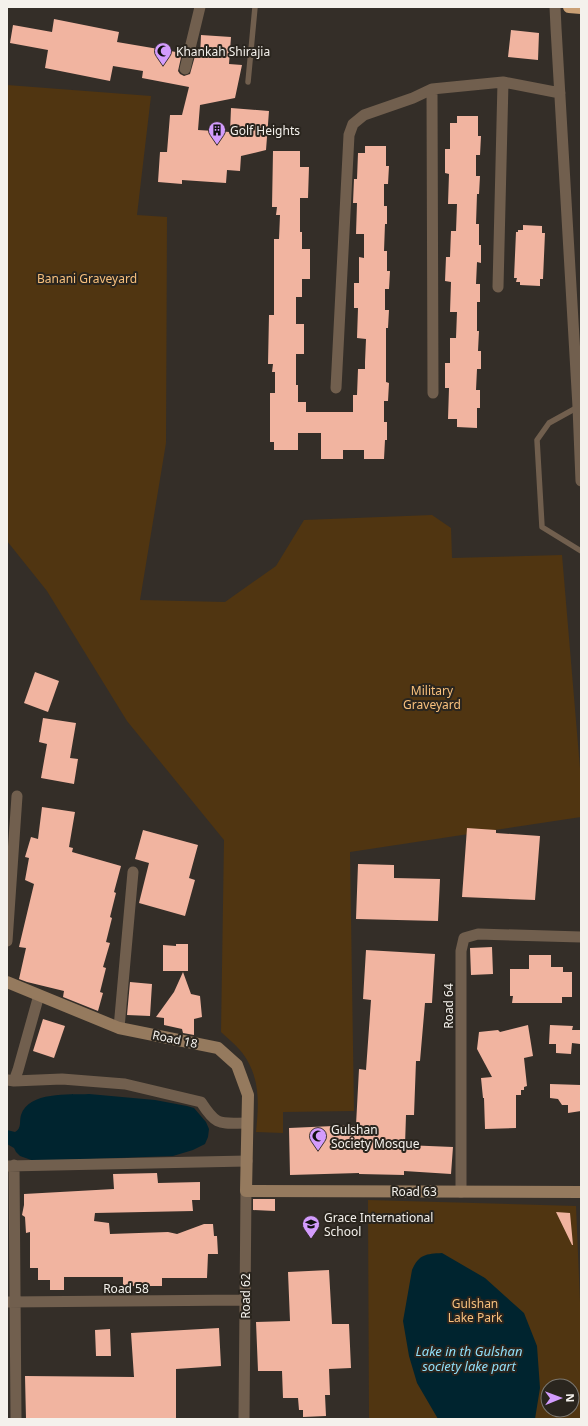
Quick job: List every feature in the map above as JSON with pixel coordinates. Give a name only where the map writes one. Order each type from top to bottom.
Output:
[{"type":"highway","points":[[569,7],[581,8]]},
{"type":"street","points":[[185,69],[200,7]]},
{"type":"street","points":[[556,7],[581,481]]},
{"type":"street","points":[[336,388],[350,135],[353,124],[364,116],[413,98],[432,89],[503,82],[560,93]]},
{"type":"street","points":[[498,286],[503,82]]},
{"type":"street","points":[[432,89],[433,393]]},
{"type":"street","points":[[7,941],[17,796]]},
{"type":"street","points":[[119,1028],[133,872]]},
{"type":"street","name":"Road 64","points":[[461,1192],[461,951],[464,938],[478,934],[581,937]]},
{"type":"street","name":"Road 18","points":[[7,982],[119,1028],[218,1048],[237,1065],[248,1095],[246,1166]]},
{"type":"street","points":[[10,1081],[18,1070],[40,995]]},
{"type":"street","points":[[10,1081],[62,1079],[125,1084],[201,1102],[213,1119],[223,1123],[248,1123]]},
{"type":"street","points":[[16,1419],[12,1302],[11,1166],[246,1166]]},
{"type":"street","name":"Road 62","points":[[244,1419],[246,1166]]},
{"type":"street","name":"Road 63","points":[[246,1191],[581,1192]]},
{"type":"street","name":"Road 58","points":[[12,1302],[245,1300]]},
{"type":"lane","points":[[248,82],[255,7]]},
{"type":"lane","points":[[578,407],[549,422],[537,440],[542,527],[581,551]]},
{"type":"green space","points":[[7,85],[151,96],[137,215],[167,217],[166,443],[140,600],[225,602],[276,566],[304,520],[432,515],[451,528],[452,558],[562,555],[581,780],[581,817],[350,852],[354,1111],[283,1112],[283,1133],[256,1132],[258,1100],[255,1079],[251,1068],[239,1049],[221,1032],[224,840],[127,721],[47,591],[7,541]]},
{"type":"green space","name":"Gulshan Lake Park","points":[[368,1200],[576,1206],[581,1326],[581,1419],[369,1419]]},
{"type":"water","points":[[89,1094],[155,1100],[194,1108],[206,1122],[209,1129],[208,1137],[205,1144],[193,1150],[173,1156],[34,1161],[20,1156],[14,1148],[7,1144],[7,1130],[15,1132],[17,1130],[25,1107],[32,1102],[50,1096]]},
{"type":"water","name":"Lake in th Gulshan society lake part","points":[[442,1253],[485,1278],[524,1313],[537,1346],[540,1388],[535,1419],[438,1419],[417,1383],[409,1356],[403,1321],[412,1270],[420,1258],[432,1254]]},
{"type":"building","points":[[54,19],[119,32],[117,42],[182,53],[178,71],[184,76],[190,74],[195,56],[200,57],[201,35],[231,37],[229,64],[242,65],[235,98],[200,105],[198,130],[230,132],[231,108],[269,111],[266,150],[241,156],[240,171],[227,170],[226,183],[182,180],[182,184],[158,182],[160,152],[167,152],[170,115],[182,115],[189,87],[142,78],[143,71],[113,66],[110,81],[45,68],[48,50],[10,43],[13,25],[52,32]]},
{"type":"building","points":[[511,30],[539,33],[538,60],[508,57]]},
{"type":"building","points":[[457,116],[478,116],[478,136],[481,136],[480,155],[476,155],[476,176],[480,176],[479,194],[477,194],[476,224],[479,224],[479,245],[481,245],[481,263],[477,262],[476,284],[480,284],[480,302],[477,302],[477,331],[479,331],[478,351],[481,351],[481,369],[477,369],[476,390],[480,390],[480,408],[477,408],[477,428],[457,427],[457,419],[448,419],[449,388],[445,388],[445,363],[450,363],[450,338],[456,338],[457,312],[450,312],[451,282],[445,281],[446,257],[450,257],[451,231],[456,231],[457,204],[448,204],[449,174],[445,173],[445,149],[450,149],[450,123],[457,123]]},
{"type":"building","points":[[365,146],[386,146],[386,166],[389,166],[388,184],[384,184],[384,206],[387,206],[387,224],[385,224],[384,251],[387,251],[387,271],[390,271],[389,289],[385,289],[385,310],[389,310],[388,328],[386,328],[386,382],[389,383],[388,401],[384,401],[384,422],[387,422],[387,440],[385,440],[384,459],[364,459],[364,450],[343,450],[343,459],[321,459],[321,433],[298,433],[298,450],[274,450],[274,442],[270,442],[270,393],[275,393],[275,372],[272,372],[273,364],[268,364],[269,315],[274,315],[274,239],[279,239],[280,215],[276,215],[277,207],[272,207],[273,151],[300,151],[300,167],[309,167],[308,198],[300,198],[300,232],[302,232],[302,249],[310,249],[310,279],[302,279],[302,297],[296,297],[296,324],[304,324],[304,354],[296,354],[296,385],[298,385],[298,402],[306,402],[306,412],[353,412],[353,395],[357,395],[358,369],[365,369],[366,339],[357,338],[358,308],[354,308],[354,283],[359,283],[359,257],[364,258],[364,234],[356,234],[357,203],[353,203],[354,179],[357,179],[358,153],[365,153]]},
{"type":"building","points":[[523,225],[542,226],[542,233],[545,233],[543,279],[540,279],[540,286],[520,285],[520,282],[516,282],[517,278],[514,278],[516,232],[518,232],[518,230],[523,230]]},
{"type":"building","points":[[35,672],[59,681],[48,712],[24,703]]},
{"type":"building","points":[[43,718],[76,723],[70,758],[78,759],[74,784],[41,778],[47,744],[39,742]]},
{"type":"building","points":[[42,807],[75,812],[69,847],[73,848],[72,852],[121,866],[114,892],[116,893],[110,917],[112,918],[106,942],[110,943],[103,967],[106,968],[100,992],[103,993],[98,1011],[63,997],[64,991],[19,979],[26,948],[19,947],[34,884],[25,880],[29,858],[25,857],[31,837],[38,839]]},
{"type":"building","points":[[467,828],[496,830],[496,833],[540,836],[535,900],[462,897]]},
{"type":"building","points":[[143,830],[198,845],[189,878],[195,880],[185,916],[139,903],[149,863],[135,859]]},
{"type":"building","points":[[358,864],[394,865],[394,878],[440,879],[438,921],[356,919]]},
{"type":"building","points":[[176,944],[188,944],[188,971],[163,971],[163,945],[176,946]]},
{"type":"building","points":[[492,947],[493,974],[471,975],[470,948]]},
{"type":"building","points":[[366,950],[435,954],[432,1003],[425,1003],[420,1061],[416,1061],[414,1115],[406,1115],[405,1145],[453,1147],[451,1174],[404,1171],[404,1175],[359,1173],[290,1175],[289,1128],[356,1125],[359,1069],[366,1070],[371,1000],[363,999]]},
{"type":"building","points":[[529,955],[551,955],[551,967],[563,967],[563,972],[572,972],[572,997],[562,997],[562,1003],[512,1003],[513,996],[510,996],[510,969],[529,969]]},
{"type":"building","points":[[183,972],[191,994],[200,996],[202,1017],[194,1019],[194,1035],[183,1033],[182,1029],[164,1025],[164,1018],[156,1017],[174,992]]},
{"type":"building","points":[[130,982],[152,984],[150,1016],[127,1015]]},
{"type":"building","points":[[43,1019],[65,1026],[54,1058],[33,1051]]},
{"type":"building","points":[[528,1025],[533,1056],[524,1058],[527,1086],[524,1087],[524,1090],[521,1090],[521,1095],[516,1095],[516,1128],[485,1129],[484,1098],[481,1078],[492,1077],[477,1049],[479,1032],[498,1030],[500,1032]]},
{"type":"building","points":[[550,1025],[573,1026],[572,1030],[581,1030],[580,1044],[572,1043],[571,1054],[556,1053],[556,1044],[549,1044]]},
{"type":"building","points":[[550,1084],[581,1085],[581,1111],[568,1113],[568,1105],[562,1105],[558,1099],[550,1098]]},
{"type":"building","points":[[157,1173],[158,1183],[200,1182],[200,1200],[192,1200],[193,1211],[95,1213],[94,1221],[109,1223],[110,1234],[168,1232],[177,1234],[204,1224],[213,1224],[214,1236],[217,1236],[218,1254],[208,1254],[207,1278],[162,1278],[162,1286],[123,1286],[123,1277],[64,1277],[64,1290],[50,1290],[50,1280],[38,1280],[38,1268],[30,1268],[30,1232],[26,1233],[25,1217],[22,1215],[24,1194],[114,1189],[113,1174]]},
{"type":"building","points":[[253,1199],[275,1199],[275,1211],[253,1210]]},
{"type":"building","points":[[556,1212],[570,1213],[573,1245],[572,1245]]},
{"type":"building","points":[[329,1270],[332,1324],[349,1324],[351,1368],[329,1369],[330,1395],[325,1395],[326,1416],[303,1417],[303,1410],[299,1410],[298,1398],[283,1398],[282,1371],[258,1371],[256,1322],[290,1321],[288,1272]]},
{"type":"building","points":[[219,1328],[221,1366],[176,1369],[176,1419],[26,1419],[25,1376],[134,1377],[131,1333]]},
{"type":"building","points":[[110,1329],[111,1356],[96,1356],[95,1330]]},
{"type":"place","name":"Khankah Shirajia","points":[[163,66]]},
{"type":"place","name":"Golf Heights","points":[[217,145]]},
{"type":"place","name":"Gulshan Society Mosque","points":[[318,1151]]},
{"type":"place","name":"Grace International School","points":[[311,1239]]},
{"type":"park label","name":"Banani Graveyard","points":[[87,278]]},
{"type":"park label","name":"Military Graveyard","points":[[432,697]]}]
